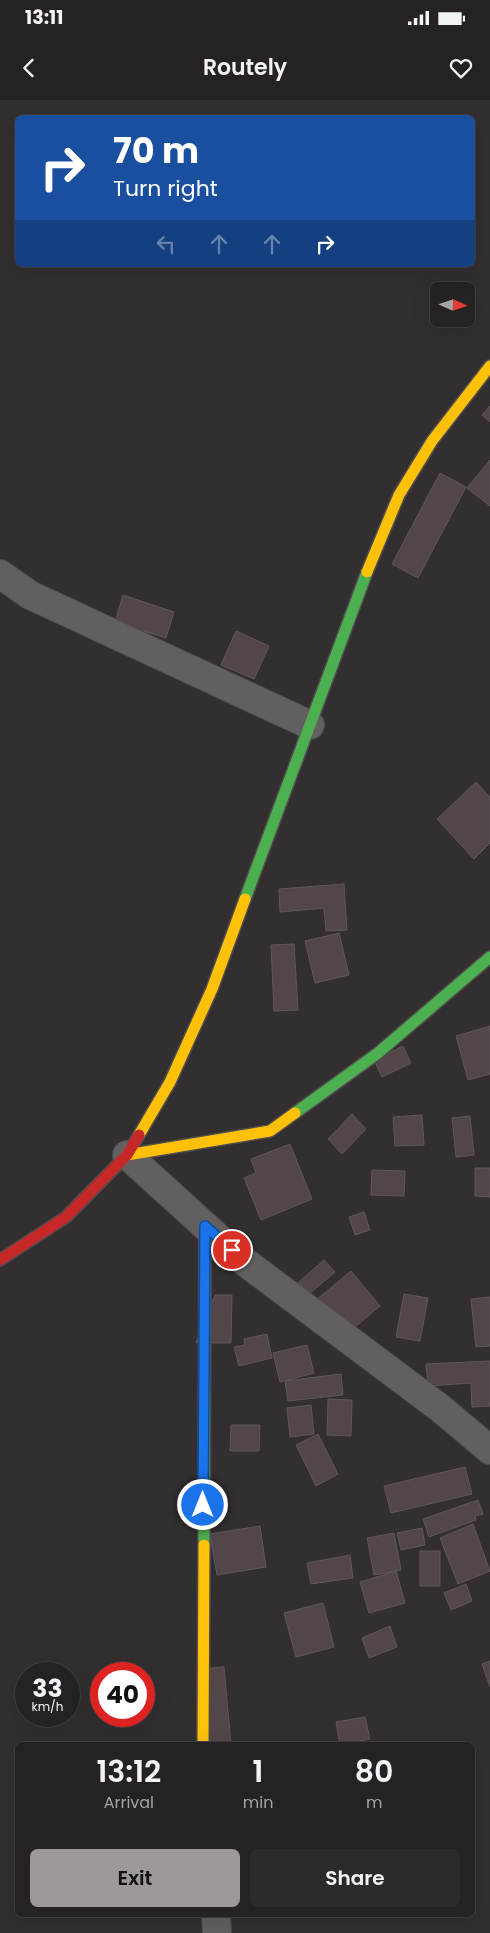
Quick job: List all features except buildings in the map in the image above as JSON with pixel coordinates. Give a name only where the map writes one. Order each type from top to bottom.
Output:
[{"type":"street","points":[[0,1260],[66,1217],[127,1155],[170,1082],[212,989],[371,561],[399,495],[432,441],[490,366]]},
{"type":"street","points":[[0,574],[30,595],[310,725]]},
{"type":"street","points":[[127,1155],[270,1131],[378,1053],[490,958]]},
{"type":"street","points":[[127,1155],[245,1262],[440,1408],[490,1450]]},
{"type":"street","points":[[203,1742],[205,1226]]},
{"type":"street","points":[[216,1917],[217,1933]]},
{"type":"traffic: fast","points":[[245,899],[367,572]]},
{"type":"traffic: fast","points":[[295,1113],[378,1053],[490,957]]},
{"type":"traffic: fast","points":[[204,1545],[205,1226]]},
{"type":"traffic: slow","points":[[367,572],[399,495],[432,441],[490,366]]},
{"type":"traffic: slow","points":[[139,1135],[170,1082],[212,989],[245,899]]},
{"type":"traffic: slow","points":[[127,1155],[270,1131],[295,1113]]},
{"type":"traffic: slow","points":[[203,1742],[204,1545]]},
{"type":"traffic: jam","points":[[0,1260],[66,1217],[127,1155],[139,1135]]},
{"type":"route","points":[[203,1505],[205,1226],[232,1250]]}]
